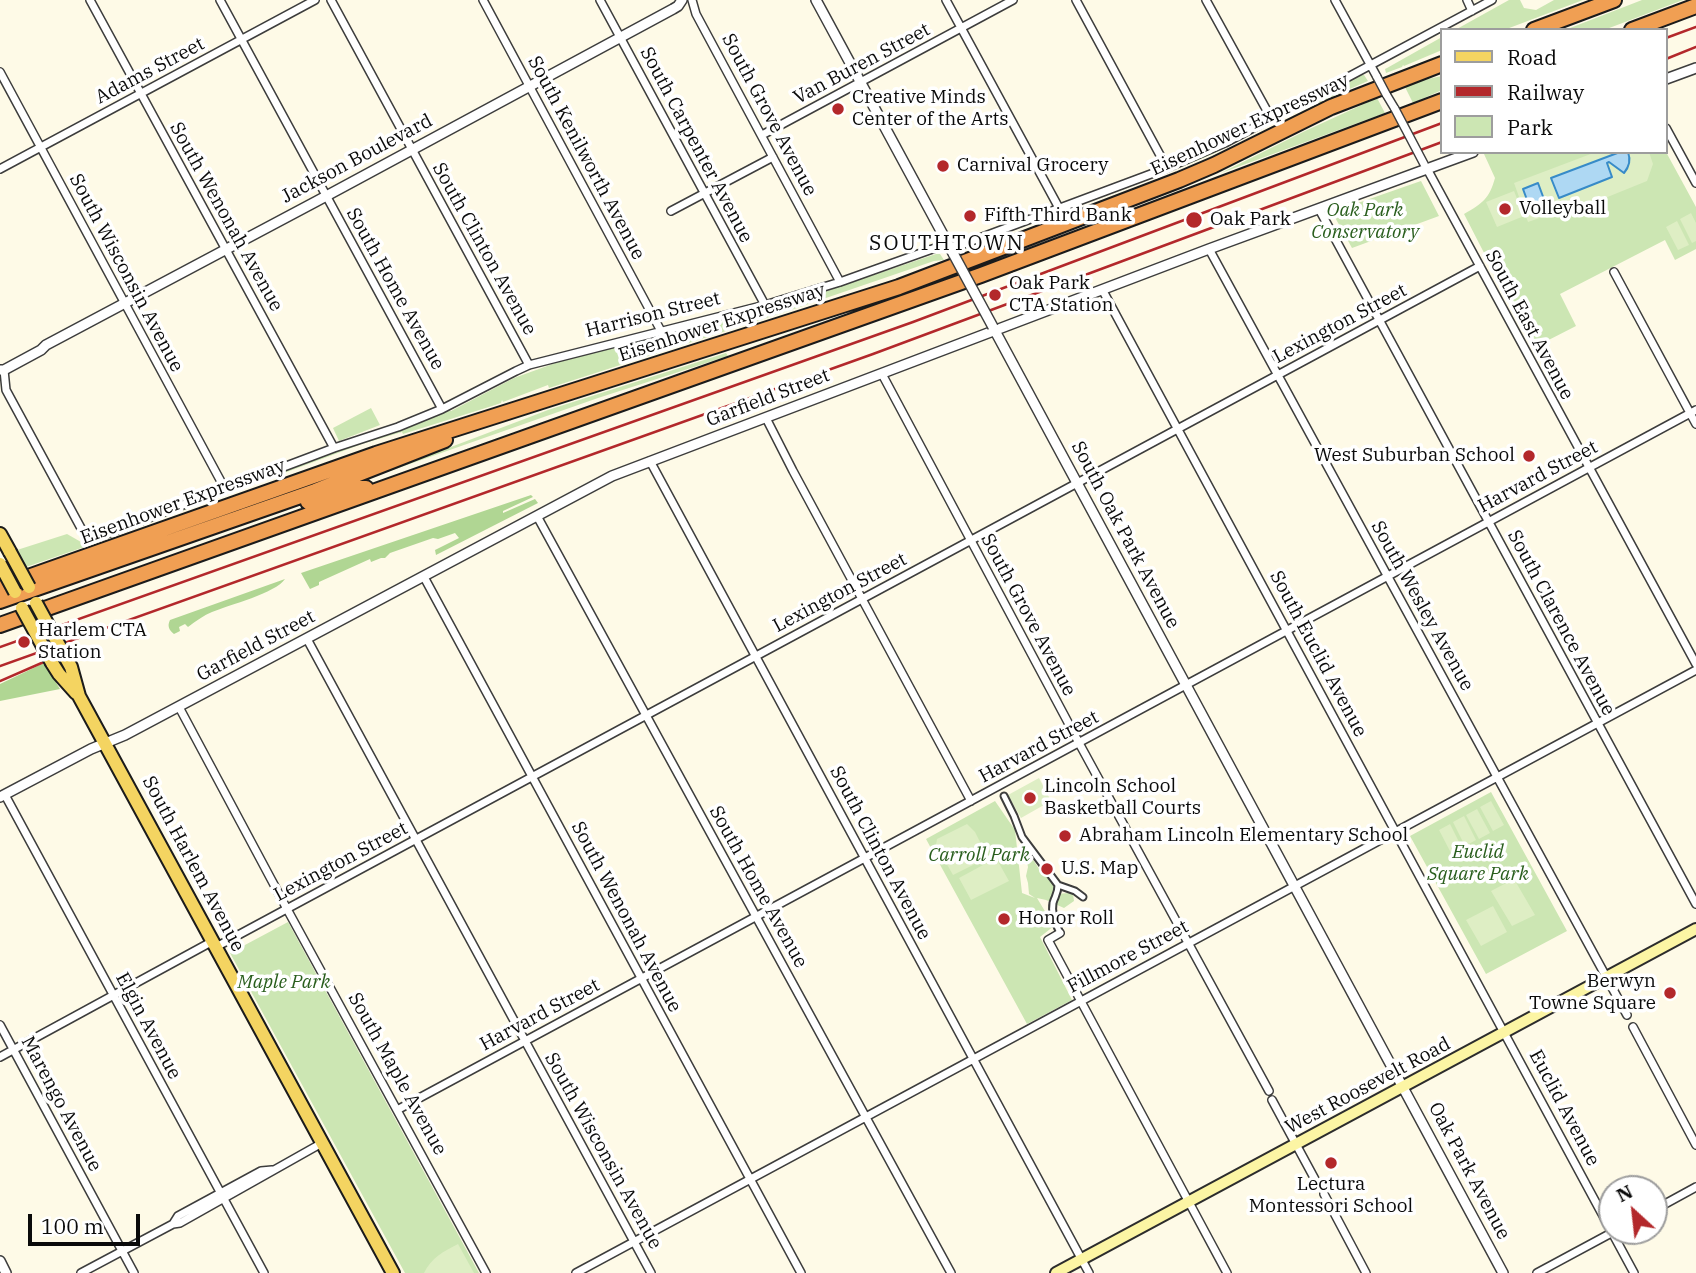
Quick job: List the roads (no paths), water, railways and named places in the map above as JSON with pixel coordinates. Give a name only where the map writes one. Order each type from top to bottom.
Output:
[{"type":"highway","points":[[1539,28],[1614,0]]},
{"type":"highway","points":[[1637,28],[1696,6]]},
{"type":"highway","name":"Eisenhower Expressway","points":[[0,587],[376,454],[899,287],[1179,180],[1331,107],[1440,65]]},
{"type":"highway","name":"Eisenhower Expressway","points":[[0,625],[981,275],[1440,102]]},
{"type":"highway","points":[[0,611],[25,597],[439,444],[483,420]]},
{"type":"highway","points":[[0,601],[25,597],[309,502],[358,488],[394,485]]},
{"type":"main road","name":"South Harlem Avenue","points":[[0,534],[10,552],[52,663],[79,695]]},
{"type":"main road","name":"South Harlem Avenue","points":[[0,564],[71,667],[79,695],[393,1273]]},
{"type":"main road","name":"West Roosevelt Road","points":[[1056,1273],[1696,929]]},
{"type":"street","name":"South Wenonah Avenue","points":[[90,0],[334,448]]},
{"type":"street","name":"South Home Avenue","points":[[220,0],[442,409]]},
{"type":"street","name":"Adams Street","points":[[0,169],[315,0]]},
{"type":"street","name":"South Clinton Avenue","points":[[331,0],[529,365]]},
{"type":"street","name":"South Kenilworth Avenue","points":[[483,0],[661,331]]},
{"type":"street","name":"South Carpenter Avenue","points":[[600,0],[765,305]]},
{"type":"street","name":"Jackson Boulevard","points":[[2,367],[41,350],[412,150],[678,6],[681,0]]},
{"type":"street","name":"South Grove Avenue","points":[[692,0],[696,14],[839,282]]},
{"type":"street","name":"South Oak Park Avenue","points":[[816,0],[1403,1086]]},
{"type":"street","points":[[946,0],[1059,208]]},
{"type":"street","name":"Van Buren Street","points":[[762,135],[1013,0]]},
{"type":"street","points":[[1076,0],[1167,168]]},
{"type":"street","points":[[1206,0],[1271,118]]},
{"type":"street","name":"South East Avenue","points":[[1335,0],[1696,664]]},
{"type":"street","points":[[1466,0],[1472,11]]},
{"type":"street","name":"Harrison Street","points":[[2,367],[6,390],[86,535],[93,538],[334,448],[398,427],[442,409],[529,365],[765,305],[937,247],[952,250],[1167,168],[1225,143],[1492,0]]},
{"type":"street","points":[[1668,78],[1696,68]]},
{"type":"street","name":"South Wisconsin Avenue","points":[[0,72],[225,489]]},
{"type":"street","points":[[1668,132],[1696,183]]},
{"type":"street","name":"Garfield Street","points":[[106,744],[612,477],[994,330],[1467,154]]},
{"type":"street","points":[[671,211],[773,157]]},
{"type":"street","name":"South Clarence Avenue","points":[[1319,209],[1696,904]]},
{"type":"street","name":"South Wesley Avenue","points":[[1209,249],[1627,1015]]},
{"type":"street","name":"Lexington Street","points":[[0,1057],[113,995],[287,909],[1480,266]]},
{"type":"street","points":[[1614,272],[1693,411],[1696,424]]},
{"type":"street","name":"South Euclid Avenue","points":[[1103,291],[1505,1032]]},
{"type":"street","name":"South Grove Avenue","points":[[882,374],[1269,1091]]},
{"type":"street","name":"Harvard Street","points":[[397,1110],[1693,411]]},
{"type":"street","points":[[766,418],[971,801]]},
{"type":"street","name":"South Clinton Avenue","points":[[650,461],[1089,1273]]},
{"type":"street","name":"South Home Avenue","points":[[537,516],[951,1273]]},
{"type":"street","name":"South Wenonah Avenue","points":[[424,576],[801,1273]]},
{"type":"street","name":"South Wisconsin Avenue","points":[[307,639],[651,1273]]},
{"type":"street","name":"Fillmore Street","points":[[576,1273],[1696,670]]},
{"type":"street","name":"South Maple Avenue","points":[[179,707],[486,1273]]},
{"type":"street","points":[[2,796],[90,749],[106,744]]},
{"type":"street","name":"Elgin Avenue","points":[[2,796],[264,1273]]},
{"type":"street","points":[[1004,796],[1022,837],[1058,886],[1058,894],[1053,903],[1055,923],[1060,933],[1048,940],[1227,1273]]},
{"type":"street","points":[[1058,886],[1075,891],[1083,897]]},
{"type":"street","name":"Marengo Avenue","points":[[0,1025],[134,1273]]},
{"type":"street","points":[[1633,1027],[1696,1145]]},
{"type":"street","name":"Euclid Avenue","points":[[1505,1032],[1598,1203]]},
{"type":"street","name":"Oak Park Avenue","points":[[1403,1086],[1503,1273]]},
{"type":"street","points":[[1272,1100],[1318,1185]]},
{"type":"street","points":[[81,1273],[173,1224],[180,1223],[261,1171],[272,1170],[322,1143]]},
{"type":"street","points":[[1668,1202],[1696,1187]]},
{"type":"street","points":[[1324,1194],[1366,1273]]},
{"type":"street","points":[[1537,1273],[1598,1241]]},
{"type":"street","name":"Euclid Avenue","points":[[1620,1245],[1634,1273]]},
{"type":"street","points":[[0,1261],[6,1273]]},
{"type":"water","points":[[1615,154],[1629,155],[1629,163],[1624,173],[1609,162],[1607,163],[1612,177],[1559,198],[1551,178]]},
{"type":"water","points":[[1538,183],[1545,202],[1530,208],[1523,189]]},
{"type":"railway","points":[[1668,37],[1696,27]]},
{"type":"railway","points":[[1668,58],[1696,47]]},
{"type":"railway","points":[[0,647],[913,322],[1440,124]]},
{"type":"railway","points":[[0,666],[873,354],[1440,143]]},
{"type":"railway","points":[[0,681],[53,658]]},
{"type":"place","name":"Creative Minds Center of the Arts","points":[[838,109]]},
{"type":"place","name":"Carnival Grocery","points":[[943,166]]},
{"type":"place","name":"Volleyball","points":[[1505,209]]},
{"type":"place","name":"Fifth Third Bank","points":[[970,216]]},
{"type":"place","name":"Oak Park","points":[[1194,220]]},
{"type":"place","name":"Oak Park CTA Station","points":[[995,295]]},
{"type":"place","name":"West Suburban School","points":[[1529,456]]},
{"type":"place","name":"Harlem CTA Station","points":[[24,642]]},
{"type":"place","name":"Lincoln School Basketball Courts","points":[[1030,798]]},
{"type":"place","name":"Abraham Lincoln Elementary School","points":[[1065,836]]},
{"type":"place","name":"U.S. Map","points":[[1047,869]]},
{"type":"place","name":"Honor Roll","points":[[1004,919]]},
{"type":"place","name":"Berwyn Towne Square","points":[[1670,993]]},
{"type":"place","name":"Lectura Montessori School","points":[[1331,1163]]},
{"type":"district","name":"SOUTHTOWN","points":[[947,244]]},
{"type":"park label","name":"Oak Park Conservatory","points":[[1365,222]]},
{"type":"park label","name":"Carroll Park","points":[[979,856]]},
{"type":"park label","name":"Euclid Square Park","points":[[1478,864]]},
{"type":"park label","name":"Maple Park","points":[[284,983]]}]
